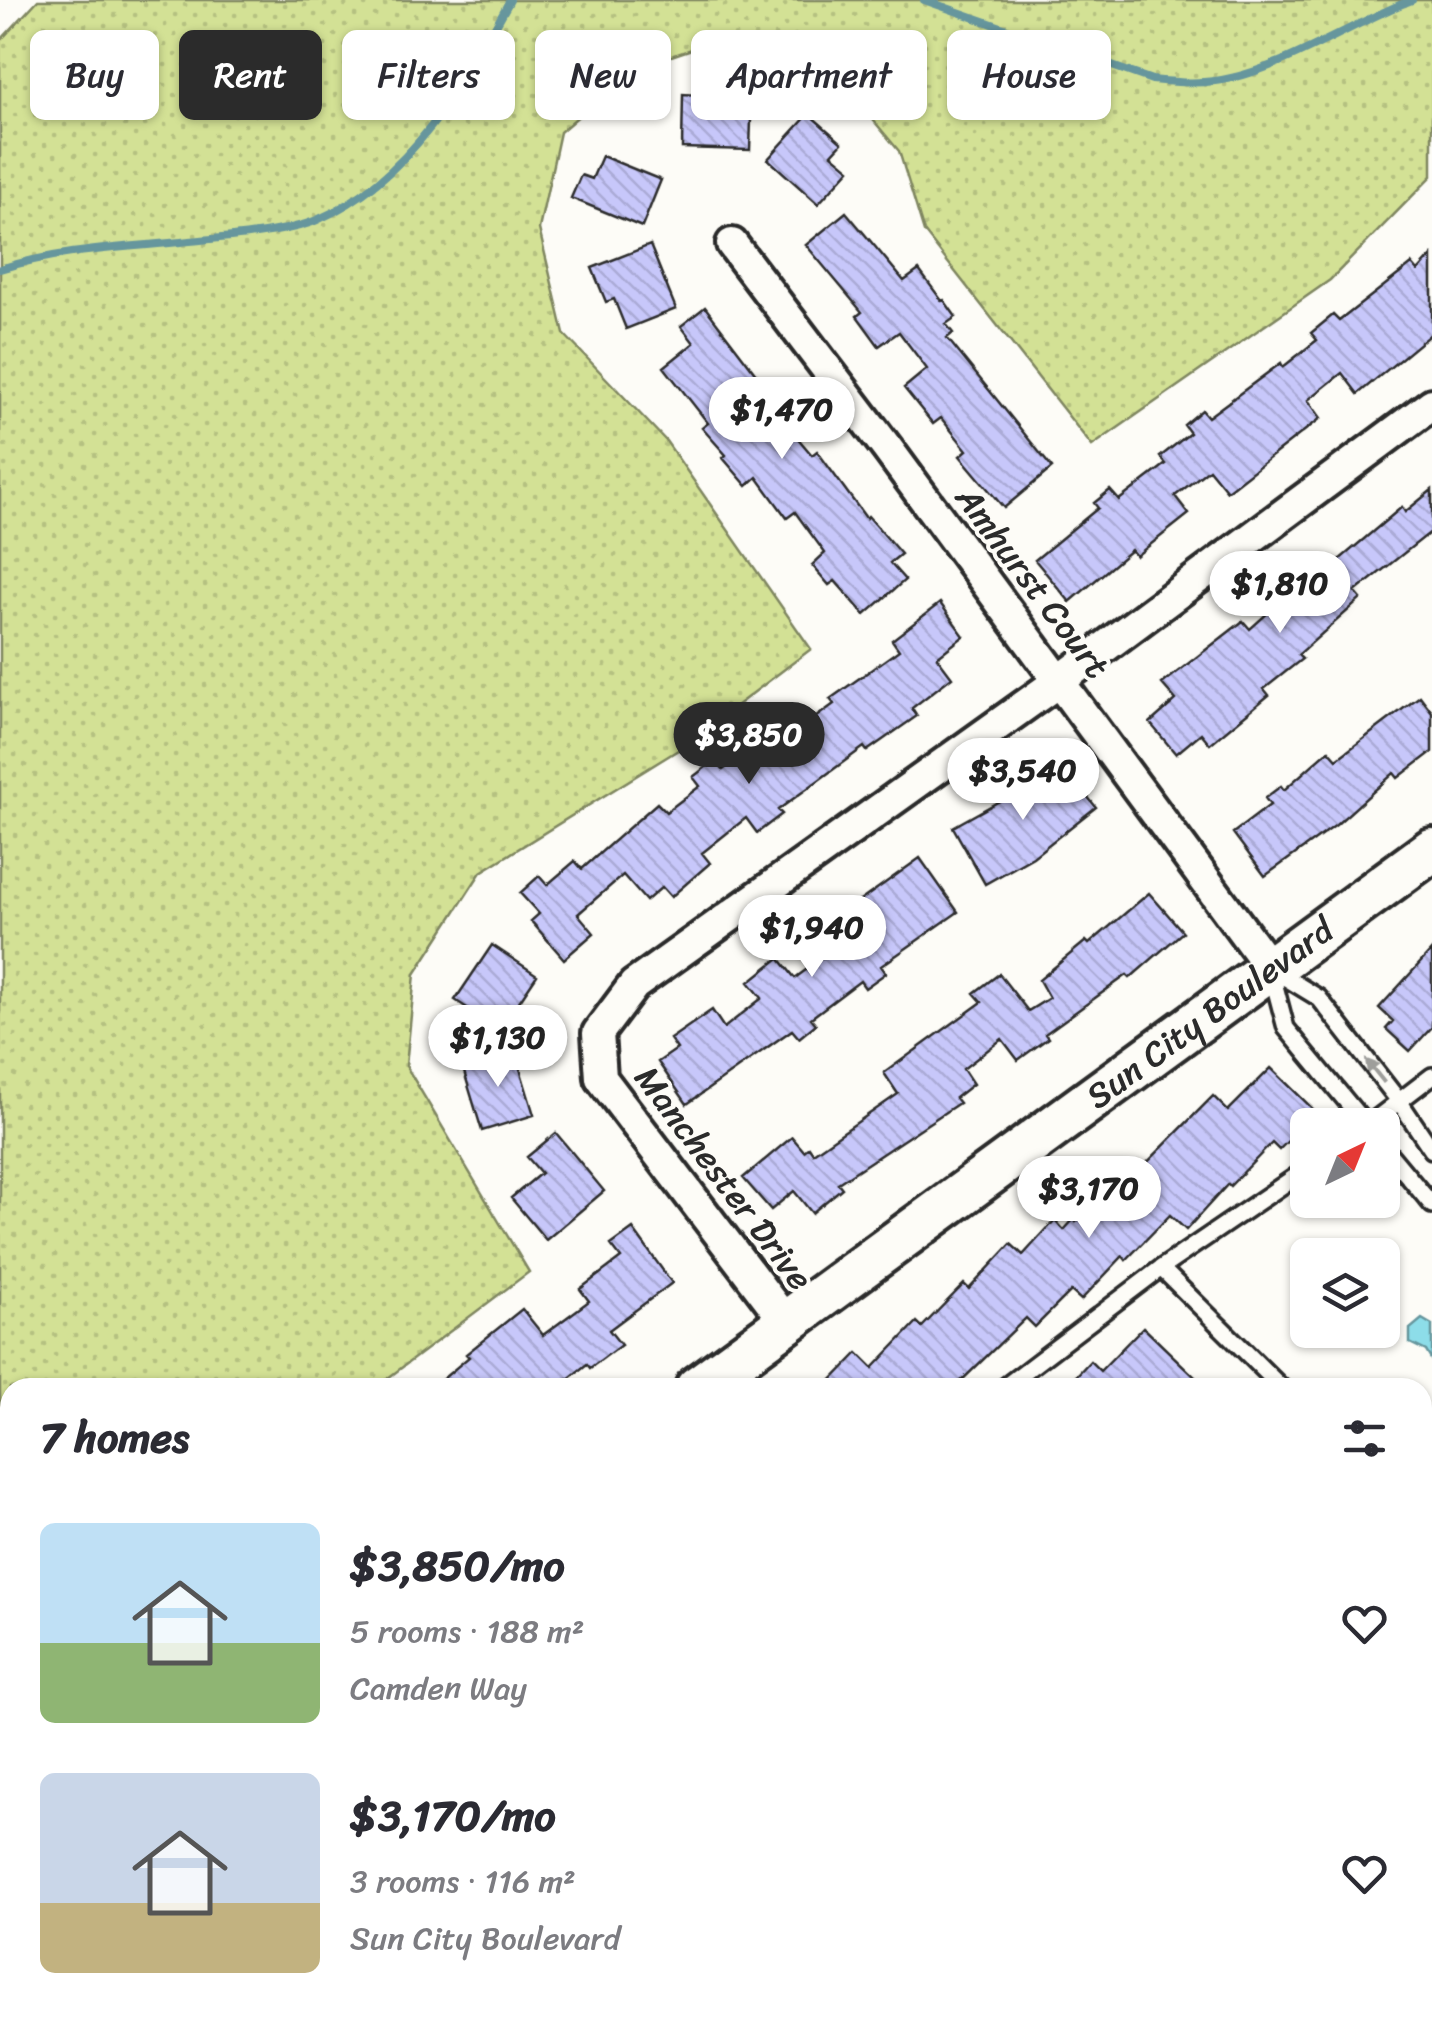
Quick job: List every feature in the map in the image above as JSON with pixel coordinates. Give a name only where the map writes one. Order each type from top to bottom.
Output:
[{"type":"street","name":"Amhurst Court","points":[[732,244],[1270,968]]},
{"type":"street","points":[[1059,681],[1432,404]]},
{"type":"street","name":"Manchester Drive","points":[[787,1323],[602,1078],[598,1033],[634,984],[1059,681]]},
{"type":"street","name":"Sun City Boulevard","points":[[711,1378],[1432,850]]},
{"type":"lane","points":[[1270,968],[1319,998],[1399,1100],[1432,1150]]},
{"type":"lane","points":[[1270,968],[1286,1028],[1353,1108]]},
{"type":"lane","points":[[1389,1108],[1432,1076]]},
{"type":"lane","points":[[1400,1167],[1432,1205]]},
{"type":"lane","points":[[1016,1378],[1162,1268],[1290,1180]]},
{"type":"lane","points":[[1162,1268],[1272,1378]]},
{"type":"green space","points":[[38,0],[1432,0],[1432,176],[1330,280],[1092,446],[924,232],[899,151],[873,120],[927,120],[927,30],[691,30],[691,49],[671,56],[671,30],[535,30],[535,120],[574,120],[560,132],[539,229],[564,334],[666,441],[811,649],[678,750],[481,872],[415,974],[406,1066],[529,1272],[388,1378],[0,1378],[0,41]]},
{"type":"water","points":[[1422,1319],[1432,1325],[1432,1361],[1426,1351],[1410,1343],[1410,1329]]},
{"type":"building","points":[[683,94],[691,95],[691,120],[751,120],[750,150],[682,148]]},
{"type":"building","points":[[804,120],[816,120],[842,143],[832,154],[850,169],[818,204],[768,159]]},
{"type":"building","points":[[602,156],[661,180],[642,227],[571,198],[581,175],[592,179]]},
{"type":"building","points":[[846,212],[904,281],[919,270],[944,300],[956,317],[946,324],[953,333],[947,338],[1052,468],[1004,508],[960,456],[967,450],[941,418],[933,424],[904,388],[927,369],[899,332],[879,346],[857,316],[862,312],[806,245]]},
{"type":"building","points":[[650,245],[676,309],[626,329],[614,299],[606,302],[592,268]]},
{"type":"building","points":[[1432,256],[1432,333],[1358,394],[1342,373],[1308,400],[1321,418],[1227,491],[1209,469],[1175,496],[1189,514],[1136,556],[1131,550],[1070,602],[1035,560],[1098,508],[1094,503],[1110,490],[1119,500],[1166,464],[1160,457],[1190,433],[1184,425],[1202,410],[1208,417],[1281,363],[1283,367],[1317,340],[1311,333],[1333,315],[1339,321],[1412,264],[1418,271]]},
{"type":"building","points":[[705,307],[760,379],[762,376],[796,415],[785,423],[812,455],[817,451],[866,518],[901,554],[890,563],[905,580],[865,615],[835,581],[829,585],[812,565],[825,553],[795,512],[787,518],[757,477],[747,486],[723,458],[726,455],[702,428],[708,423],[664,367],[694,343],[681,326]]},
{"type":"building","points":[[1432,490],[1432,531],[1355,592],[1361,599],[1298,655],[1302,659],[1264,689],[1269,695],[1210,744],[1201,733],[1176,754],[1150,723],[1176,700],[1162,684],[1243,621],[1250,629],[1327,560],[1332,566],[1402,507],[1405,512]]},
{"type":"building","points":[[940,603],[964,636],[937,657],[952,677],[912,708],[917,716],[867,751],[864,747],[778,810],[782,814],[757,833],[746,818],[702,853],[710,863],[671,897],[662,887],[646,901],[623,875],[578,914],[594,933],[564,959],[531,921],[539,914],[520,893],[539,876],[547,885],[575,861],[582,869],[657,803],[666,812],[700,786],[693,777],[715,760],[723,770],[738,758],[746,768],[834,704],[830,699],[899,650],[892,640]]},
{"type":"building","points":[[1420,696],[1432,712],[1432,752],[1398,778],[1394,773],[1336,825],[1265,876],[1233,833],[1270,805],[1265,798],[1281,786],[1284,790],[1329,750],[1337,759]]},
{"type":"building","points":[[1063,767],[1096,807],[1033,857],[985,884],[953,827],[1003,799],[1038,772],[1045,781]]},
{"type":"building","points":[[920,858],[958,912],[881,966],[886,973],[865,988],[860,981],[811,1018],[816,1024],[799,1038],[792,1030],[687,1104],[658,1062],[677,1049],[670,1039],[712,1010],[724,1028],[762,998],[749,982],[779,958],[795,978],[833,950],[818,931]]},
{"type":"building","points":[[1149,893],[1183,932],[1130,978],[1127,975],[1045,1034],[1048,1038],[1018,1060],[1002,1039],[963,1069],[973,1084],[955,1098],[959,1103],[838,1183],[842,1188],[812,1213],[794,1191],[771,1210],[743,1178],[792,1137],[804,1151],[809,1147],[813,1153],[898,1094],[884,1073],[982,1002],[974,993],[999,974],[1028,1011],[1049,998],[1039,980]]},
{"type":"building","points":[[492,945],[537,975],[500,1030],[455,1000]]},
{"type":"building","points":[[1432,950],[1432,1027],[1410,1051],[1386,1029],[1393,1021],[1379,1008]]},
{"type":"building","points":[[514,1049],[534,1115],[482,1131],[462,1065]]},
{"type":"building","points":[[1271,1068],[1312,1108],[1290,1108],[1290,1139],[1279,1150],[1272,1143],[1186,1230],[1170,1215],[1081,1300],[1071,1291],[1035,1327],[1026,1318],[964,1378],[834,1378],[858,1353],[873,1368],[917,1322],[922,1327],[964,1284],[969,1289],[1011,1244],[1023,1255],[1055,1220],[1064,1230],[1074,1219],[1076,1222],[1119,1177],[1126,1184],[1213,1096],[1228,1111]]},
{"type":"building","points":[[556,1133],[604,1191],[546,1240],[511,1198],[541,1173],[527,1157]]},
{"type":"building","points":[[633,1229],[672,1283],[609,1330],[621,1345],[570,1378],[444,1378],[469,1357],[466,1354],[522,1309],[543,1335],[589,1301],[580,1289],[621,1258],[611,1245]]},
{"type":"building","points":[[1143,1327],[1195,1377],[1074,1378],[1090,1361],[1100,1371]]},
{"type":"waterway","points":[[0,269],[67,254],[251,235],[317,220],[350,202],[407,155],[453,96],[510,0]]},
{"type":"waterway","points":[[924,0],[1152,80],[1191,83],[1264,68],[1412,0]]}]
